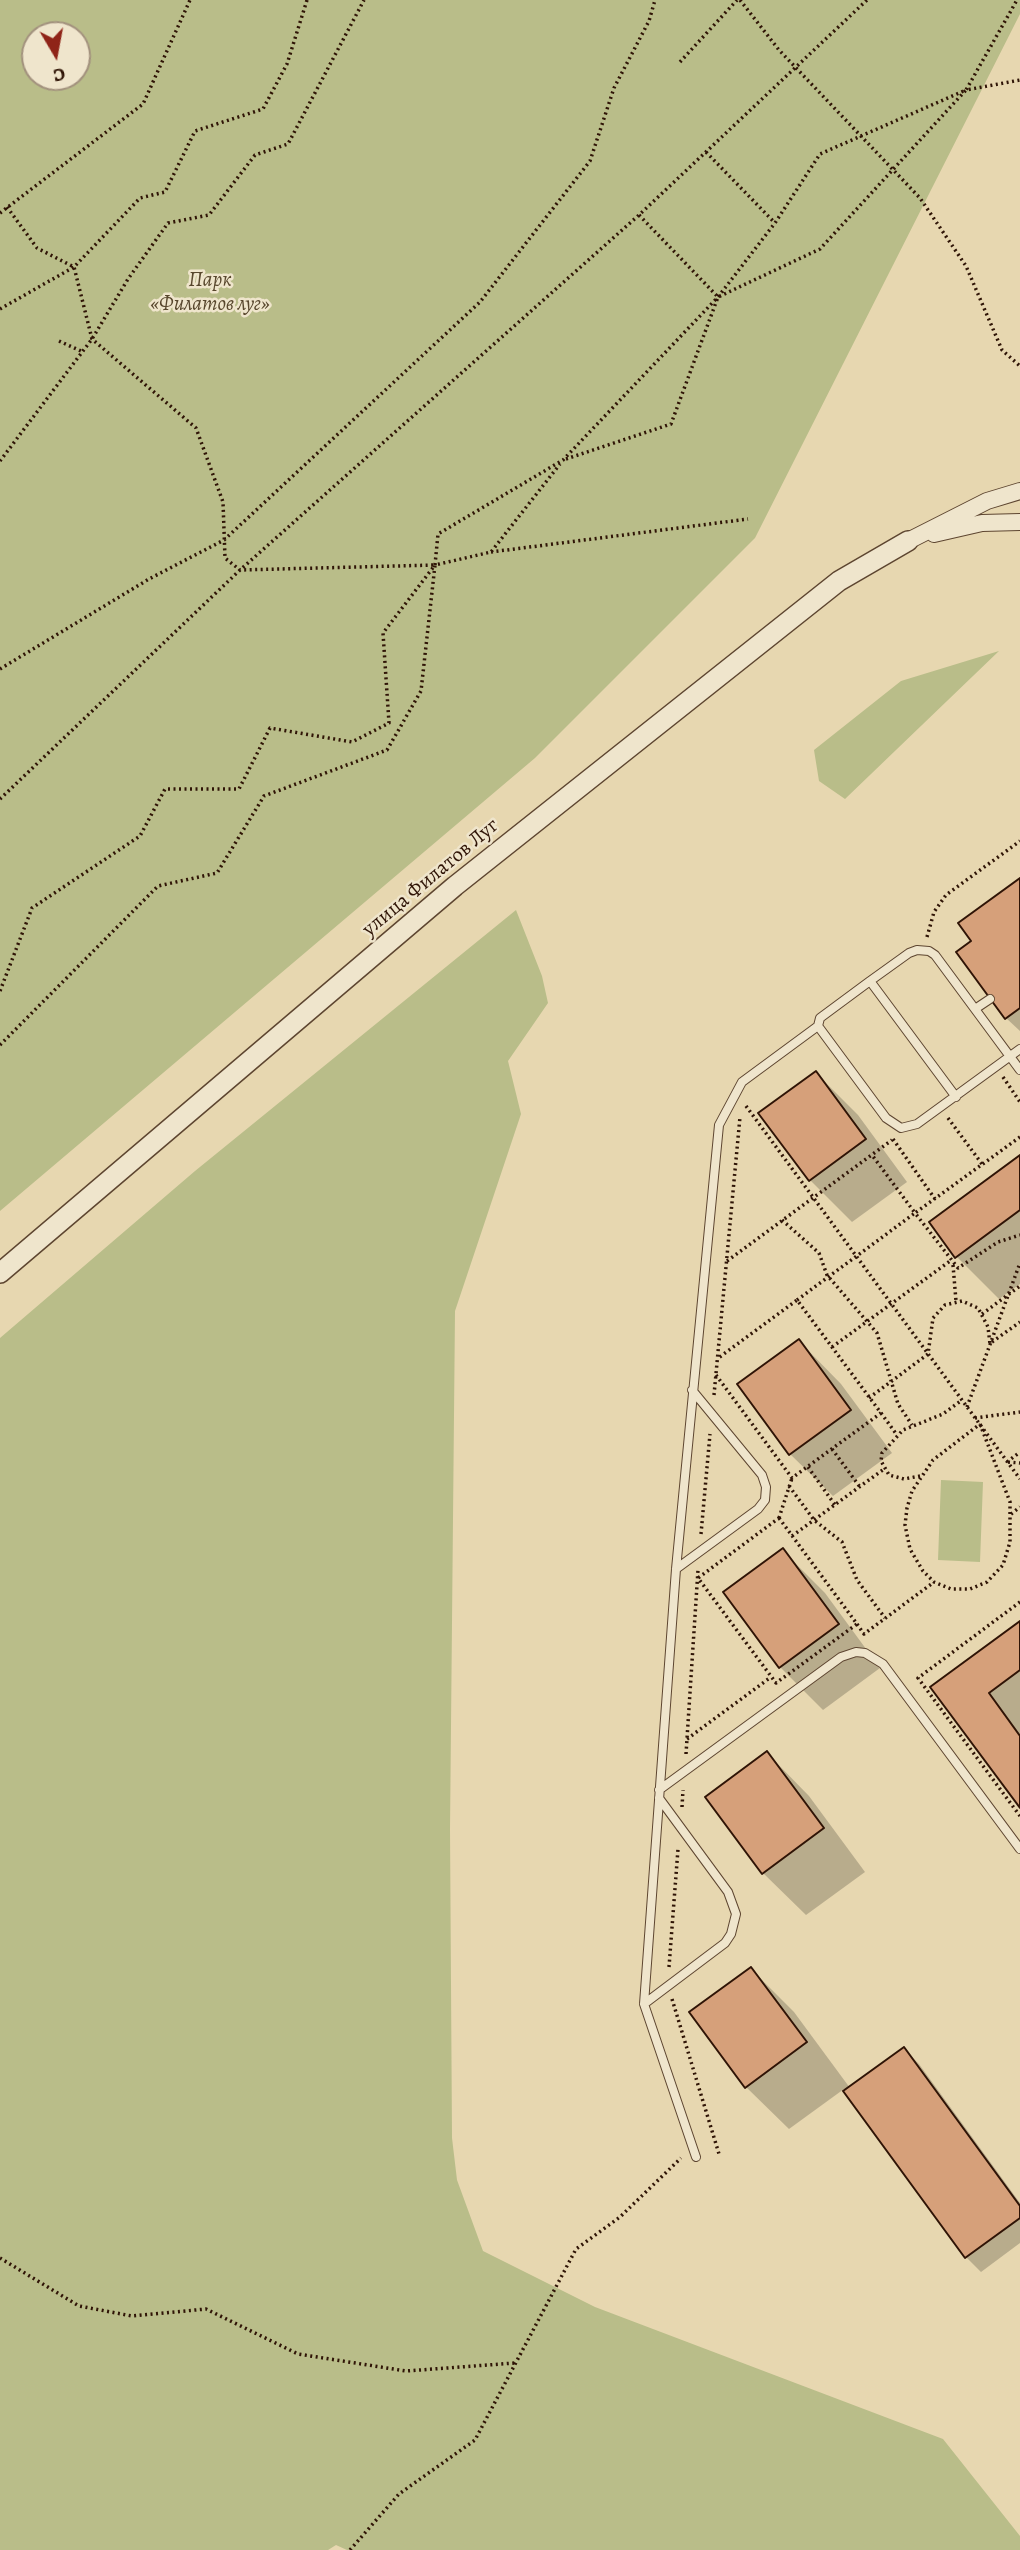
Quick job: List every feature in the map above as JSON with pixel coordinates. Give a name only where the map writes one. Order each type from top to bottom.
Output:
[{"type":"street","name":"улица Филатов Луг","points":[[0,1273],[454,886],[839,581],[908,541],[987,501],[1020,491]]},
{"type":"street","name":"улица Филатов Луг","points":[[908,541],[982,523],[1020,522]]},
{"type":"lane","points":[[696,2157],[644,2004],[676,1569],[719,1125],[742,1082],[818,1026],[820,1018],[870,981],[909,953],[923,949],[935,955],[1020,1070]]},
{"type":"lane","points":[[870,981],[956,1097]]},
{"type":"lane","points":[[975,1009],[990,999]]},
{"type":"lane","points":[[818,1026],[886,1118],[894,1125],[909,1128],[1020,1049]]},
{"type":"lane","points":[[676,1569],[758,1509],[765,1500],[766,1487],[762,1475],[692,1390]]},
{"type":"lane","points":[[659,1794],[841,1657],[856,1652],[865,1653],[883,1664],[1020,1849]]},
{"type":"lane","points":[[644,2004],[725,1943],[731,1934],[736,1914],[728,1892],[659,1794]]},
{"type":"path","points":[[0,213],[143,104],[190,0]]},
{"type":"path","points":[[0,309],[74,267],[140,198],[165,192],[195,131],[263,109],[287,64],[307,0]]},
{"type":"path","points":[[0,461],[92,339],[128,279],[168,223],[209,215],[255,156],[288,144],[363,0]]},
{"type":"path","points":[[0,669],[149,579],[225,540],[480,302],[590,161],[614,88],[649,22],[655,0]]},
{"type":"path","points":[[680,62],[739,0],[796,67],[920,198],[966,266],[1002,350],[1020,366]]},
{"type":"path","points":[[0,799],[240,570],[639,215],[867,0]]},
{"type":"path","points":[[0,1045],[158,886],[217,873],[264,796],[387,750],[421,691],[438,534],[563,460],[671,424],[718,298],[820,250],[966,90],[1017,0]]},
{"type":"path","points":[[491,552],[563,460],[718,298],[775,223],[820,154],[966,90],[1020,80]]},
{"type":"path","points":[[706,152],[775,223]]},
{"type":"path","points":[[7,207],[37,248],[74,267],[92,339],[196,428],[223,502],[225,558],[240,570],[435,565],[491,552],[748,519]]},
{"type":"path","points":[[639,215],[718,298]]},
{"type":"path","points":[[59,341],[81,351]]},
{"type":"path","points":[[0,991],[32,908],[140,836],[165,789],[239,789],[270,728],[352,742],[390,723],[383,633],[435,565]]},
{"type":"path","points":[[923,949],[934,912],[946,895],[1020,841]]},
{"type":"path","points":[[996,1067],[1020,1102]]},
{"type":"path","points":[[744,1105],[1020,1479]]},
{"type":"path","points":[[941,1107],[982,1164]]},
{"type":"path","points":[[909,1128],[892,1140],[935,1199]]},
{"type":"path","points":[[717,1359],[1020,1137]]},
{"type":"path","points":[[872,1155],[952,1263],[956,1301]]},
{"type":"path","points":[[727,1261],[813,1198]]},
{"type":"path","points":[[782,1220],[819,1253],[829,1277],[881,1339],[898,1404],[912,1425]]},
{"type":"path","points":[[952,1263],[962,1267],[998,1242],[1020,1235]]},
{"type":"path","points":[[832,1347],[952,1263]]},
{"type":"path","points":[[967,1407],[1020,1263]]},
{"type":"path","points":[[982,1314],[1020,1286]]},
{"type":"path","points":[[797,1300],[897,1435]]},
{"type":"path","points":[[869,1398],[928,1354],[933,1318],[945,1305],[956,1301],[969,1303],[982,1314],[988,1327],[990,1344]]},
{"type":"path","points":[[990,1344],[1020,1322]]},
{"type":"path","points":[[716,1375],[792,1478]]},
{"type":"path","points":[[921,1476],[896,1479],[884,1469],[882,1453],[897,1435],[912,1425],[943,1414],[962,1400]]},
{"type":"path","points":[[975,1418],[1020,1412]]},
{"type":"path","points":[[857,1624],[776,1683],[698,1578],[779,1518],[792,1478],[881,1413]]},
{"type":"path","points":[[980,1424],[1005,1482],[1011,1514],[1010,1542],[1003,1565],[987,1582],[970,1589],[951,1589],[934,1582],[923,1571],[910,1549],[905,1525],[912,1491],[921,1476],[933,1461],[980,1424]]},
{"type":"path","points":[[832,1449],[860,1487]]},
{"type":"path","points":[[1007,1462],[1020,1452]]},
{"type":"path","points":[[1007,1462],[1020,1463]]},
{"type":"path","points":[[807,1467],[835,1504]]},
{"type":"path","points":[[792,1537],[884,1469]]},
{"type":"path","points":[[789,1486],[814,1520],[842,1542],[857,1580],[885,1618]]},
{"type":"path","points":[[1011,1514],[1020,1507]]},
{"type":"path","points":[[779,1518],[864,1634],[934,1582]]},
{"type":"path","points":[[1020,1602],[918,1678],[1020,1816]]},
{"type":"path","points":[[687,1739],[771,1677]]},
{"type":"path","points":[[668,1986],[719,2154]]},
{"type":"path","points":[[350,2550],[399,2494],[475,2440],[576,2249],[621,2217],[692,2147]]},
{"type":"path","points":[[0,2258],[79,2306],[132,2316],[206,2309],[298,2354],[405,2371],[515,2363]]},
{"type":"green space","name":"Парк «Филатов луг»","points":[[0,0],[1020,0],[1020,14],[755,538],[535,758],[0,1211]]},
{"type":"green space","points":[[999,651],[845,799],[819,781],[814,750],[901,681]]},
{"type":"green space","points":[[516,910],[542,976],[548,1003],[508,1061],[521,1114],[455,1311],[450,1829],[452,2138],[457,2180],[483,2251],[595,2307],[943,2439],[1020,2536],[1020,2550],[347,2550],[336,2545],[328,2550],[0,2550],[0,1338],[195,1171]]},
{"type":"green space","points":[[941,1480],[983,1482],[980,1562],[938,1560]]},
{"type":"building","points":[[1020,878],[1020,1008],[1005,1019],[956,952],[971,941],[958,923]]},
{"type":"building","points":[[816,1071],[866,1139],[809,1181],[758,1113]]},
{"type":"building","points":[[1020,1155],[1020,1210],[955,1258],[929,1222]]},
{"type":"building","points":[[799,1339],[851,1410],[789,1455],[737,1384]]},
{"type":"building","points":[[783,1548],[839,1624],[779,1668],[723,1592]]},
{"type":"building","points":[[1020,1621],[1020,1670],[989,1693],[1020,1736],[1020,1808],[930,1687]]},
{"type":"building","points":[[767,1751],[824,1828],[762,1874],[705,1797]]},
{"type":"building","points":[[751,1967],[807,2042],[745,2088],[689,2012]]},
{"type":"building","points":[[904,2047],[1020,2206],[1020,2218],[965,2258],[843,2091]]}]
